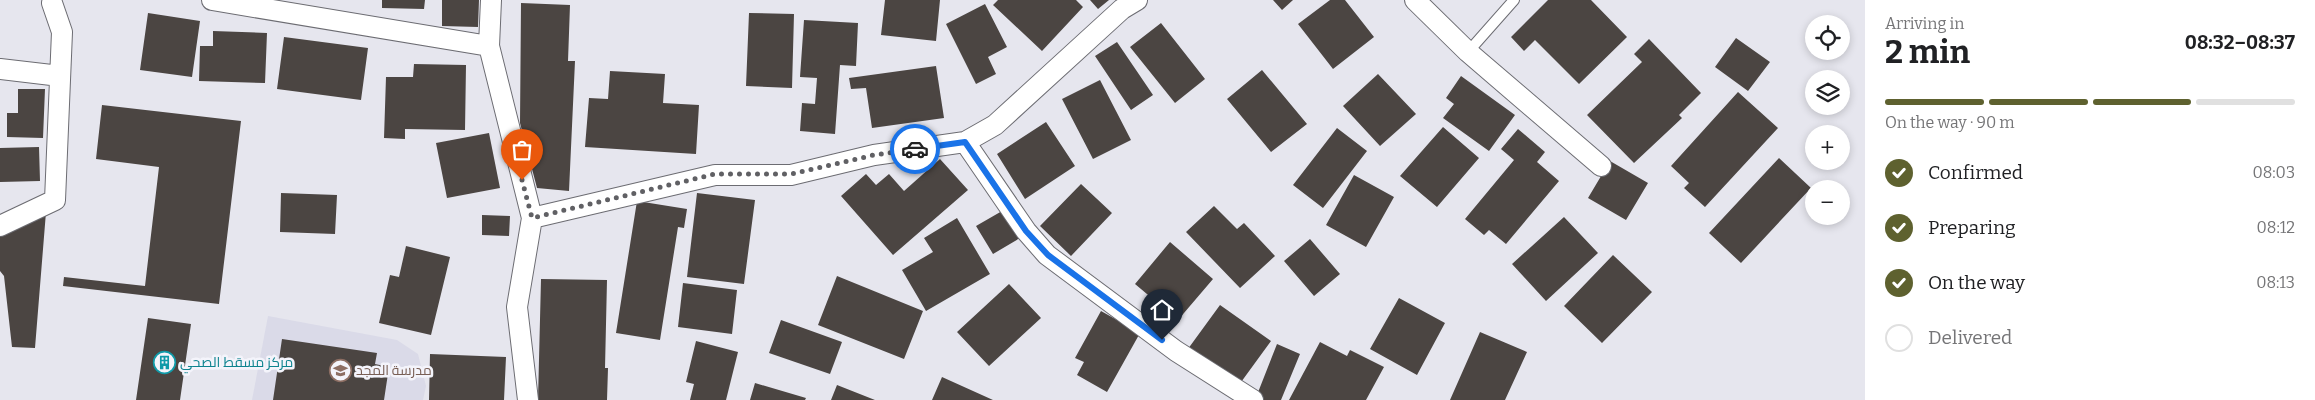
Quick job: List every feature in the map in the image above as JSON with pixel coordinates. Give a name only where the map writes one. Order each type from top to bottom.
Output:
[{"type":"street","points":[[212,0],[489,46]]},
{"type":"street","points":[[491,0],[489,46],[532,218],[517,307],[528,400]]},
{"type":"street","points":[[532,218],[715,174],[791,174],[874,155],[965,142],[995,125],[1122,9],[1137,0]]},
{"type":"street","points":[[1415,0],[1468,52],[1601,166]]},
{"type":"street","points":[[0,226],[55,200],[62,32],[53,1]]},
{"type":"street","points":[[0,69],[60,76]]},
{"type":"street","points":[[965,142],[1026,231],[1048,255],[1176,351],[1253,400]]},
{"type":"lane","points":[[1468,52],[1514,0]]},
{"type":"shaded area","name":"مدرسة المجد","points":[[268,316],[397,340],[418,354],[426,386],[423,400],[252,400]]},
{"type":"building","points":[[382,0],[425,0],[424,9],[382,8]]},
{"type":"building","points":[[442,0],[479,0],[478,27],[442,26]]},
{"type":"building","points":[[885,0],[940,0],[936,41],[881,35]]},
{"type":"building","points":[[998,0],[1076,0],[1083,7],[1042,51],[993,5]]},
{"type":"building","points":[[1090,0],[1109,0],[1098,9]]},
{"type":"building","points":[[1273,0],[1293,0],[1282,10]]},
{"type":"building","points":[[1330,0],[1345,0],[1374,37],[1333,69],[1298,24]]},
{"type":"building","points":[[1548,0],[1591,0],[1627,37],[1579,84],[1535,40],[1524,51],[1511,37]]},
{"type":"building","points":[[521,3],[570,5],[568,61],[575,61],[569,191],[537,188],[520,123]]},
{"type":"building","points":[[985,4],[1007,47],[988,57],[996,74],[976,84],[946,24]]},
{"type":"building","points":[[148,13],[200,21],[192,77],[140,70]]},
{"type":"building","points":[[749,13],[794,14],[792,88],[746,86]]},
{"type":"building","points":[[804,20],[858,23],[856,66],[840,65],[835,134],[800,131],[802,103],[815,104],[817,78],[800,77]]},
{"type":"building","points":[[1161,23],[1205,79],[1175,103],[1130,47]]},
{"type":"building","points":[[213,31],[267,33],[265,83],[199,81],[200,46],[213,46]]},
{"type":"building","points":[[284,37],[368,48],[361,100],[277,89]]},
{"type":"building","points":[[1736,38],[1770,62],[1748,91],[1715,67]]},
{"type":"building","points":[[1649,39],[1701,93],[1679,115],[1682,118],[1634,163],[1587,115],[1642,62],[1634,54]]},
{"type":"building","points":[[1117,42],[1153,95],[1131,110],[1095,56]]},
{"type":"building","points":[[414,64],[466,65],[465,130],[405,129],[405,139],[384,138],[386,77],[413,77]]},
{"type":"building","points":[[936,66],[944,118],[872,128],[866,88],[851,89],[849,78]]},
{"type":"building","points":[[1262,70],[1307,124],[1271,152],[1227,99]]},
{"type":"building","points":[[610,71],[665,74],[663,103],[699,105],[696,154],[585,147],[589,98],[608,99]]},
{"type":"building","points":[[1378,74],[1416,114],[1380,146],[1343,106]]},
{"type":"building","points":[[1461,76],[1515,115],[1489,151],[1443,118],[1454,104],[1446,98]]},
{"type":"building","points":[[1100,80],[1131,140],[1093,159],[1062,99]]},
{"type":"building","points":[[18,89],[45,89],[43,138],[7,137],[7,113],[18,113]]},
{"type":"building","points":[[1738,92],[1778,128],[1705,207],[1684,188],[1689,183],[1671,166]]},
{"type":"building","points":[[102,105],[241,121],[219,304],[63,286],[64,277],[145,286],[159,167],[96,159]]},
{"type":"building","points":[[1046,122],[1075,166],[1025,199],[997,154]]},
{"type":"building","points":[[1443,127],[1479,158],[1437,207],[1400,176]]},
{"type":"building","points":[[1337,128],[1367,151],[1323,208],[1293,185]]},
{"type":"building","points":[[1518,129],[1545,152],[1537,162],[1559,181],[1506,244],[1489,230],[1484,235],[1465,219],[1514,160],[1501,149]]},
{"type":"building","points":[[489,133],[500,188],[447,198],[436,143]]},
{"type":"building","points":[[39,147],[40,181],[0,182],[0,148]]},
{"type":"building","points":[[1779,158],[1805,182],[1805,194],[1741,263],[1709,233]]},
{"type":"building","points":[[940,159],[968,190],[893,255],[841,196],[866,174],[876,185],[889,174],[904,191]]},
{"type":"building","points":[[1610,161],[1648,183],[1626,220],[1588,198]]},
{"type":"building","points":[[1354,175],[1394,197],[1366,247],[1326,225]]},
{"type":"building","points":[[1081,184],[1112,213],[1071,256],[1040,226]]},
{"type":"building","points":[[281,193],[337,195],[335,234],[280,232]]},
{"type":"building","points":[[697,193],[755,200],[744,284],[687,277]]},
{"type":"building","points":[[637,201],[687,209],[684,228],[678,227],[660,340],[616,333]]},
{"type":"building","points":[[1214,206],[1237,229],[1244,223],[1275,256],[1240,288],[1186,232]]},
{"type":"building","points":[[1009,207],[1025,235],[993,254],[976,226]]},
{"type":"building","points":[[46,212],[35,348],[12,347],[4,276],[0,271],[0,236]]},
{"type":"building","points":[[482,215],[510,216],[509,236],[482,235]]},
{"type":"building","points":[[1564,217],[1598,253],[1546,301],[1512,264]]},
{"type":"building","points":[[957,218],[990,274],[926,311],[902,270],[933,252],[924,238]]},
{"type":"building","points":[[1310,239],[1340,274],[1314,296],[1284,261]]},
{"type":"building","points":[[1170,242],[1213,279],[1178,320],[1135,284]]},
{"type":"building","points":[[406,246],[450,257],[431,335],[379,323],[390,275],[399,277]]},
{"type":"building","points":[[1613,255],[1652,292],[1602,343],[1564,306]]},
{"type":"building","points":[[837,276],[923,311],[904,359],[818,325]]},
{"type":"building","points":[[541,279],[607,280],[605,368],[608,368],[607,400],[538,400]]},
{"type":"building","points":[[683,283],[737,290],[732,334],[678,327]]},
{"type":"building","points":[[1009,284],[1041,318],[989,366],[957,332]]},
{"type":"building","points":[[1399,298],[1445,323],[1417,375],[1370,349]]},
{"type":"building","points":[[1220,305],[1271,341],[1236,389],[1185,353]]},
{"type":"building","points":[[1101,311],[1140,333],[1107,392],[1077,375],[1084,362],[1075,358]]},
{"type":"building","name":"مركز مسقط الصحي","points":[[148,318],[191,324],[180,400],[136,400]]},
{"type":"building","points":[[781,320],[842,342],[830,374],[769,353]]},
{"type":"building","points":[[1480,332],[1527,352],[1505,400],[1450,400]]},
{"type":"building","points":[[282,339],[377,353],[375,364],[389,367],[384,400],[273,400]]},
{"type":"building","points":[[696,341],[738,352],[726,400],[690,400],[694,384],[686,382]]},
{"type":"building","points":[[1320,342],[1347,356],[1350,350],[1384,367],[1366,400],[1289,400]]},
{"type":"building","points":[[1277,344],[1300,354],[1281,400],[1255,400]]},
{"type":"building","points":[[430,354],[506,357],[504,400],[429,400]]},
{"type":"building","points":[[942,377],[993,400],[932,400]]},
{"type":"building","points":[[755,383],[806,398],[805,400],[750,400]]},
{"type":"building","points":[[837,385],[875,400],[831,400]]},
{"type":"way so far","points":[[522,180],[532,218],[715,174],[791,174],[874,155],[915,149]]},
{"type":"place","name":"مركز مسقط الصحي","points":[[164,362]]},
{"type":"place","name":"مدرسة المجد","points":[[340,370]]},
{"type":"route","points":[[915,149],[965,142],[1026,231],[1048,255],[1162,340]]}]
